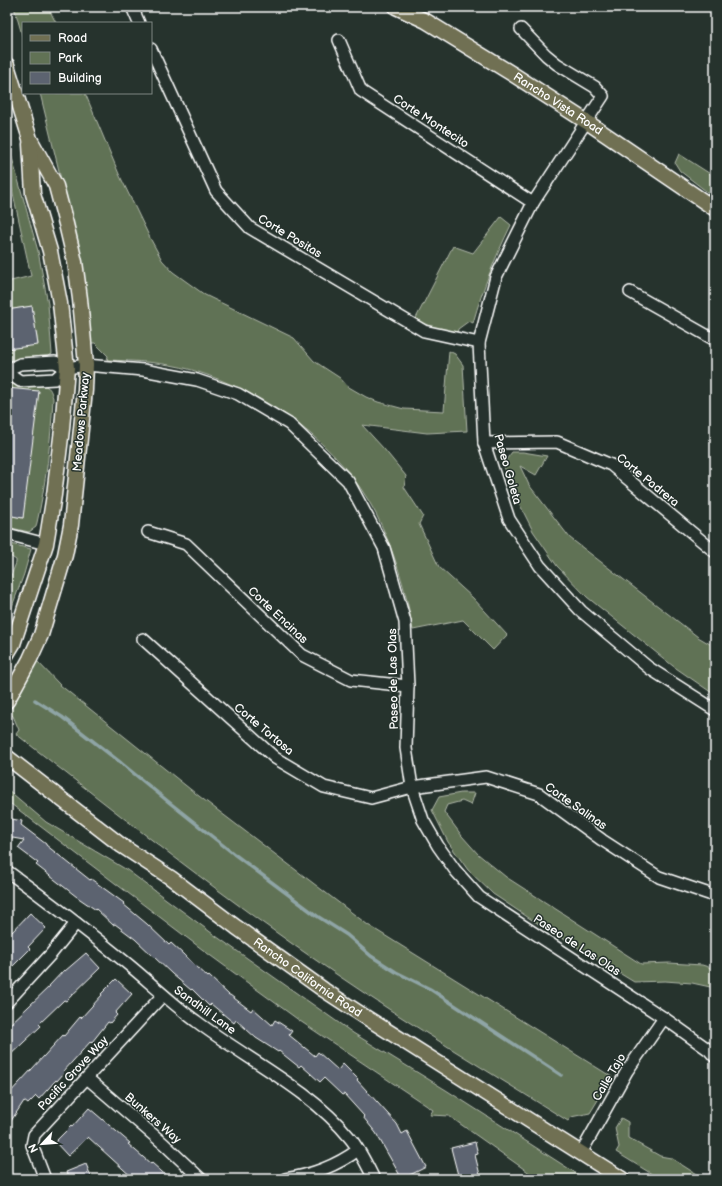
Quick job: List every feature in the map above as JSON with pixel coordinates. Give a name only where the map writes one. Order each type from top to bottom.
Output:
[{"type":"main road","name":"Rancho Vista Road","points":[[396,7],[426,21],[514,75],[587,122],[715,209]]},
{"type":"main road","name":"Meadows Parkway","points":[[7,64],[30,139],[56,186],[66,224],[75,262],[86,365],[85,390],[71,525],[65,555],[41,635],[30,659],[7,701]]},
{"type":"main road","name":"Meadows Parkway","points":[[7,654],[13,644],[46,544],[62,429],[67,368],[60,303],[50,251],[33,194],[30,139]]},
{"type":"main road","name":"Rancho California Road","points":[[7,757],[122,846],[171,878],[324,990],[372,1022],[622,1179]]},
{"type":"street","points":[[132,7],[139,22]]},
{"type":"street","name":"Paseo Goleta","points":[[521,30],[546,56],[595,87],[603,96],[533,203],[496,278],[479,343],[484,443],[509,519],[540,566],[586,616],[650,668],[715,710]]},
{"type":"street","name":"Corte Montecito","points":[[339,40],[361,91],[533,203]]},
{"type":"street","name":"Corte Positas","points":[[152,51],[216,192],[250,228],[424,331],[479,343]]},
{"type":"street","points":[[630,292],[715,340]]},
{"type":"street","points":[[55,362],[67,368],[55,379],[20,380],[11,376],[7,371],[20,364],[55,362]]},
{"type":"street","name":"Paseo de Las Olas","points":[[67,368],[86,365],[143,370],[197,380],[238,394],[289,424],[348,480],[384,548],[405,622],[408,686],[406,748],[412,787],[423,820],[438,846],[455,870],[479,897],[664,1018],[709,1050],[715,1057]]},
{"type":"street","name":"Corte Padrera","points":[[484,443],[557,442],[611,465],[715,552]]},
{"type":"street","name":"Corte Encinas","points":[[148,532],[186,544],[238,596],[302,655],[351,680],[408,686]]},
{"type":"street","points":[[7,534],[46,544]]},
{"type":"street","name":"Corte Tortosa","points":[[143,639],[275,758],[324,787],[371,798],[412,787]]},
{"type":"street","name":"Corte Salinas","points":[[412,787],[486,777],[540,794],[602,840],[658,877],[715,896]]},
{"type":"street","name":"Sandhill Lane","points":[[7,871],[125,961],[196,1022],[292,1087],[332,1118],[350,1138],[374,1179]]},
{"type":"street","points":[[7,1002],[51,954],[76,923]]},
{"type":"street","name":"Pacific Grove Way","points":[[46,1179],[32,1145],[34,1135],[163,995]]},
{"type":"street","name":"Calle Tajo","points":[[580,1153],[627,1071],[664,1018]]},
{"type":"street","name":"Bunkers Way","points":[[87,1078],[201,1179]]},
{"type":"street","points":[[285,1179],[309,1174],[332,1166],[358,1150]]},
{"type":"green space","points":[[14,7],[48,7],[56,22],[22,22],[22,35]]},
{"type":"green space","points":[[40,94],[85,94],[119,174],[150,238],[162,260],[173,272],[205,295],[294,338],[314,361],[340,378],[347,386],[378,402],[404,409],[444,411],[449,351],[455,354],[463,365],[467,431],[427,433],[362,425],[406,476],[404,487],[423,516],[419,524],[439,567],[473,598],[507,635],[493,650],[463,620],[413,630],[399,570],[376,514],[361,489],[342,465],[321,443],[298,424],[247,392],[192,370],[171,365],[139,361],[107,360],[108,356],[95,343],[90,343],[81,261]]},
{"type":"green space","points":[[7,140],[38,251],[48,304],[52,354],[47,357],[7,361],[7,349],[38,344],[32,306],[7,310],[7,282],[31,276],[7,166]]},
{"type":"green space","points":[[679,154],[715,177],[715,198],[680,171],[675,163]]},
{"type":"green space","points":[[501,217],[511,225],[490,273],[473,323],[469,321],[458,329],[457,333],[432,327],[415,320],[453,246],[473,253]]},
{"type":"green space","points":[[7,384],[45,386],[50,389],[53,398],[51,430],[43,495],[36,527],[29,532],[7,527],[7,515],[23,518]]},
{"type":"green space","points":[[512,452],[523,452],[547,456],[536,475],[520,466],[529,485],[570,538],[698,637],[715,647],[715,695],[673,666],[587,597],[557,566],[533,531],[515,495],[503,464]]},
{"type":"green space","points":[[7,543],[31,549],[24,574],[7,620],[7,586],[16,560],[7,554]]},
{"type":"green space","points":[[36,660],[60,685],[195,793],[368,925],[612,1077],[590,1113],[571,1117],[568,1121],[393,1012],[254,917],[16,734],[19,730],[13,716],[9,713]]},
{"type":"green space","points":[[7,789],[46,822],[127,870],[213,934],[353,1033],[446,1090],[585,1179],[534,1179],[531,1174],[449,1116],[430,1115],[433,1110],[300,1021],[211,956],[7,801]]},
{"type":"green space","points":[[461,793],[475,793],[471,805],[462,801],[447,805],[444,812],[478,854],[506,877],[641,964],[669,963],[702,965],[715,969],[715,988],[692,983],[665,981],[634,982],[529,918],[493,894],[468,870],[448,842],[432,810],[439,797]]},
{"type":"green space","points":[[621,1118],[628,1122],[628,1138],[660,1156],[671,1158],[704,1179],[660,1179],[616,1152],[619,1147],[615,1128]]},
{"type":"building","points":[[32,306],[38,345],[7,349],[7,310]]},
{"type":"building","points":[[7,388],[39,391],[23,518],[7,515]]},
{"type":"building","points":[[7,818],[22,821],[21,825],[90,880],[91,879],[124,903],[123,904],[169,945],[171,943],[229,995],[251,1011],[253,1008],[272,1025],[275,1020],[292,1031],[289,1035],[315,1056],[318,1052],[338,1070],[343,1064],[397,1124],[402,1134],[407,1131],[426,1167],[402,1179],[376,1133],[363,1117],[364,1116],[344,1094],[342,1095],[324,1078],[320,1082],[301,1065],[299,1067],[279,1051],[278,1052],[256,1038],[236,1020],[234,1023],[211,1004],[209,1006],[135,939],[115,924],[113,925],[96,909],[77,897],[36,865],[38,863],[18,848],[24,840],[7,837]]},
{"type":"building","points":[[30,913],[46,928],[28,947],[30,949],[7,972],[7,928],[12,932]]},
{"type":"building","points":[[86,953],[100,968],[66,1001],[64,1000],[39,1024],[41,1026],[7,1058],[7,1027],[50,986],[64,970],[65,971]]},
{"type":"building","points":[[116,979],[132,994],[115,1013],[117,1015],[110,1023],[108,1022],[92,1042],[91,1041],[63,1072],[64,1073],[57,1081],[56,1080],[39,1099],[36,1096],[28,1104],[24,1101],[7,1127],[7,1096]]},
{"type":"building","points":[[89,1108],[130,1143],[128,1144],[170,1179],[134,1179],[88,1137],[68,1156],[55,1142],[71,1126],[72,1127]]},
{"type":"building","points":[[475,1142],[478,1154],[475,1155],[481,1179],[459,1179],[451,1148]]},
{"type":"building","points":[[86,1164],[92,1179],[69,1179],[66,1172]]},
{"type":"waterway","points":[[35,700],[62,717],[234,854],[317,916],[347,935],[371,956],[396,972],[430,989],[561,1075]]}]
